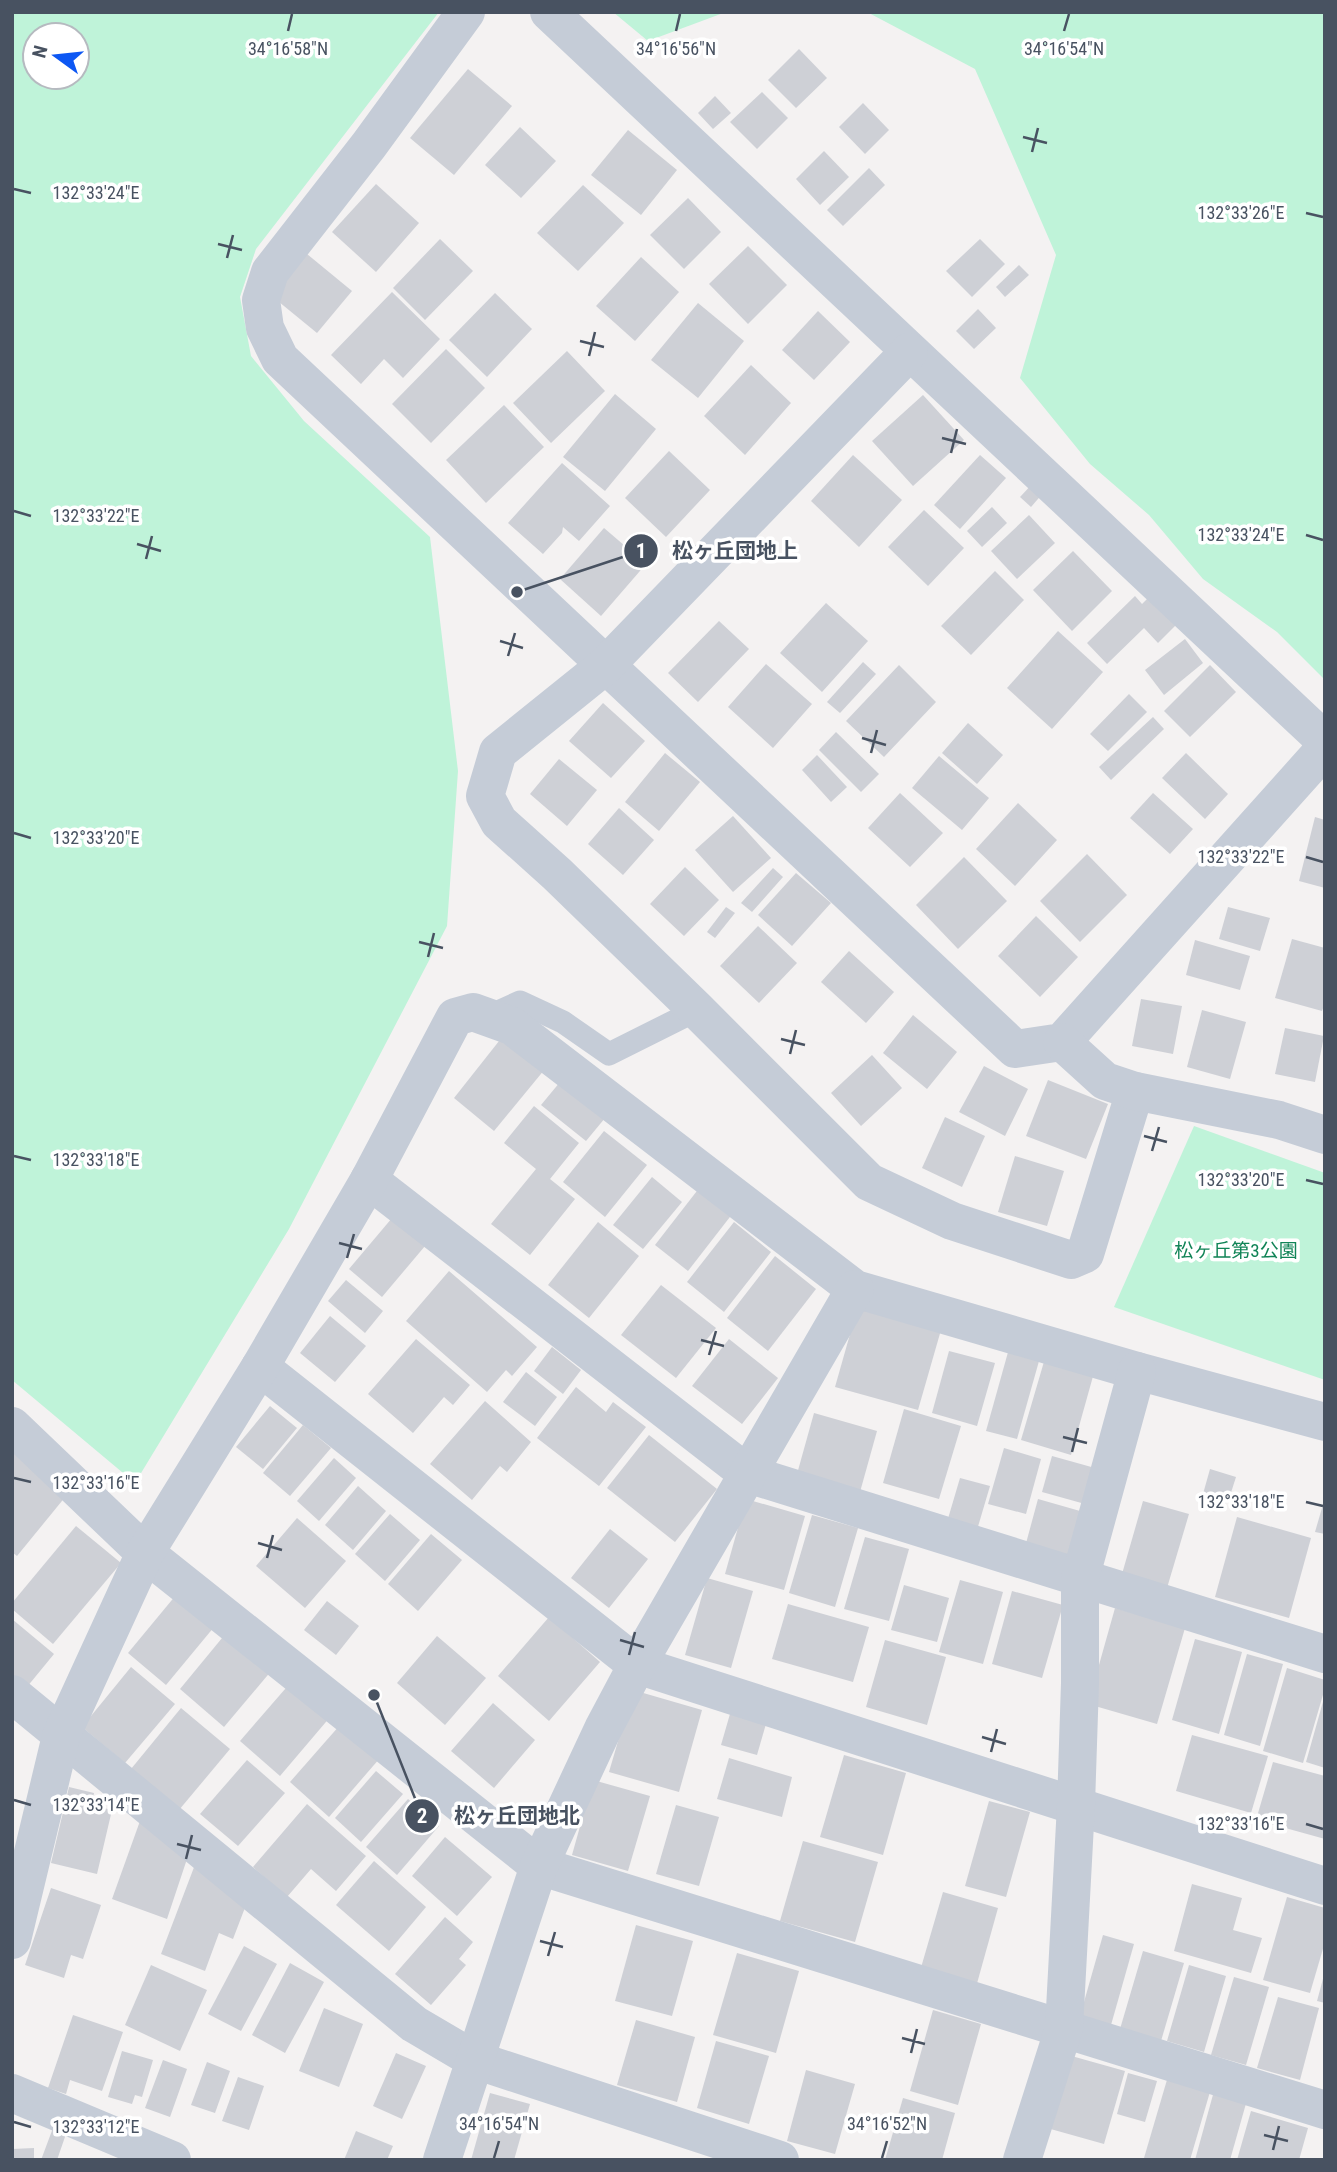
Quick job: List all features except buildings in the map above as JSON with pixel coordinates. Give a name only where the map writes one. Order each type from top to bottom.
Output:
[{"type":"street","points":[[466,12],[369,145],[270,272],[261,300],[265,328],[280,359],[1016,1049],[1062,1042],[1321,753],[1321,737],[549,12]]},
{"type":"street","points":[[909,352],[606,665],[498,752],[485,796],[499,822],[557,874],[697,1010],[869,1182],[952,1222],[1071,1260],[1085,1254],[1135,1091]]},
{"type":"street","points":[[12,1940],[61,1736],[145,1553],[260,1367],[369,1181],[455,1017],[473,1012],[512,1026],[855,1289],[1137,1371],[1325,1422]]},
{"type":"street","points":[[1062,1042],[1105,1082],[1135,1091],[1279,1120],[1325,1135]]},
{"type":"street","points":[[369,1181],[748,1474],[1325,1654]]},
{"type":"street","points":[[442,2160],[539,1866],[603,1729],[637,1665],[855,1289]]},
{"type":"street","points":[[260,1367],[637,1665],[1325,1886]]},
{"type":"street","points":[[1022,2160],[1064,2028],[1076,1805],[1080,1579],[1137,1371]]},
{"type":"street","points":[[12,1426],[145,1553],[539,1866],[1325,2110]]},
{"type":"street","points":[[12,1694],[414,2024],[475,2060],[780,2160]]},
{"type":"street","points":[[12,2093],[172,2160]]},
{"type":"lane","points":[[487,1017],[520,1002],[563,1023],[609,1054],[697,1010]]},
{"type":"green space","points":[[12,12],[439,12],[256,249],[240,297],[251,356],[304,421],[430,537],[458,771],[447,926],[289,1229],[135,1483],[12,1380]]},
{"type":"green space","points":[[613,12],[726,12],[648,41]]},
{"type":"green space","points":[[867,12],[1325,12],[1325,680],[1277,632],[1203,579],[1149,515],[1090,464],[1020,378],[1056,255],[975,69]]},
{"type":"green space","name":"松ヶ丘第3公園","points":[[1194,1126],[1325,1173],[1325,1380],[1114,1307]]},
{"type":"place","name":"松ヶ丘団地上","points":[[517,592]]},
{"type":"place","name":"松ヶ丘団地北","points":[[374,1695]]}]
